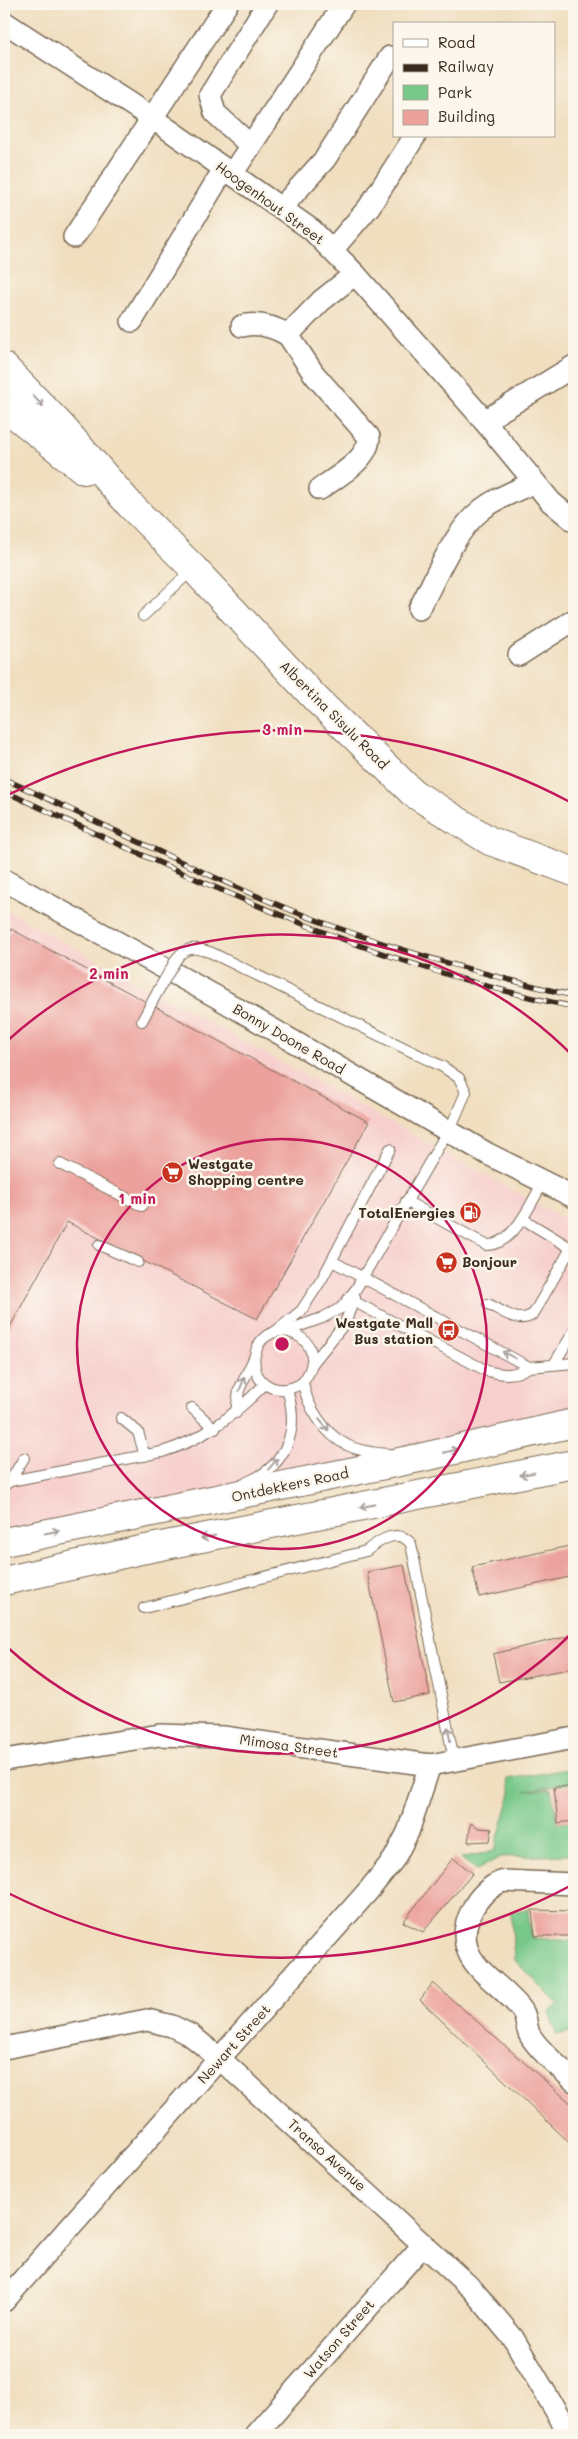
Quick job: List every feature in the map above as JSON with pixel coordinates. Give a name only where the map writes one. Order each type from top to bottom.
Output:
[{"type":"main road","name":"Albertina Sisulu Road","points":[[4,367],[62,426],[131,506],[194,568],[316,699],[413,793],[490,841],[574,872]]},
{"type":"main road","name":"Albertina Sisulu Road","points":[[4,406],[131,506]]},
{"type":"main road","name":"Ontdekkers Road","points":[[4,1542],[419,1458],[574,1423]]},
{"type":"main road","points":[[4,1581],[136,1551],[574,1464]]},
{"type":"street","points":[[74,236],[227,4]]},
{"type":"street","points":[[251,146],[215,113],[210,95],[267,4]]},
{"type":"street","points":[[132,321],[228,171],[251,146],[344,4]]},
{"type":"street","name":"Hoogenhout Street","points":[[4,22],[152,118],[282,207],[332,249],[484,420],[534,482],[574,522]]},
{"type":"street","points":[[282,207],[324,159],[390,57]]},
{"type":"street","points":[[332,249],[369,207],[414,138]]},
{"type":"street","points":[[288,335],[321,301],[355,274]]},
{"type":"street","points":[[242,326],[257,324],[279,330],[288,335],[314,374],[369,437],[366,449],[355,462],[320,489]]},
{"type":"street","points":[[484,420],[574,366]]},
{"type":"street","points":[[419,609],[470,520],[488,504],[534,482]]},
{"type":"street","points":[[518,655],[574,620]]},
{"type":"street","name":"Bonny Doone Road","points":[[4,880],[215,996],[488,1154],[574,1197]]},
{"type":"street","name":"Mimosa Street","points":[[4,1760],[160,1734],[223,1737],[430,1765],[574,1738]]},
{"type":"street","name":"Newart Street","points":[[4,2301],[220,2059],[394,1859],[417,1810],[430,1765]]},
{"type":"street","points":[[574,1884],[503,1881],[494,1884],[477,1901],[470,1915],[464,1942],[480,1970],[522,2009],[530,2036],[540,2049],[574,2081]]},
{"type":"street","name":"Transo Avenue","points":[[4,2048],[147,2020],[172,2026],[192,2036],[220,2059],[472,2289],[513,2338],[570,2435]]},
{"type":"street","name":"Watson Street","points":[[255,2435],[424,2244]]},
{"type":"lane","points":[[143,616],[194,568]]},
{"type":"lane","points":[[142,1021],[177,958],[188,949],[200,948],[443,1067],[459,1078],[466,1092],[448,1130],[356,1289],[341,1308],[322,1318],[286,1331],[274,1332]]},
{"type":"lane","points":[[236,1413],[239,1390],[257,1347],[264,1338],[302,1311],[332,1261],[390,1149]]},
{"type":"lane","points":[[60,1164],[142,1206]]},
{"type":"lane","points":[[406,1201],[486,1245],[501,1242],[523,1219],[543,1182]]},
{"type":"lane","points":[[488,1304],[522,1320],[528,1318],[534,1313],[573,1249],[523,1219]]},
{"type":"lane","points":[[99,1245],[138,1262]]},
{"type":"lane","points":[[332,1261],[516,1358],[529,1367]]},
{"type":"lane","points":[[254,1358],[258,1376],[265,1384],[275,1389],[287,1390],[303,1382],[310,1374],[313,1363],[345,1323],[355,1302],[356,1289]]},
{"type":"lane","points":[[355,1302],[487,1372],[502,1375],[518,1374],[529,1367],[574,1363]]},
{"type":"lane","points":[[286,1331],[303,1338],[308,1345],[313,1363]]},
{"type":"lane","points":[[554,1364],[574,1331]]},
{"type":"lane","points":[[303,1382],[304,1392],[320,1422],[346,1445],[371,1452],[419,1458]]},
{"type":"lane","points":[[7,1483],[145,1456],[186,1445],[214,1429],[236,1413],[265,1384]]},
{"type":"lane","points":[[183,1507],[253,1479],[266,1471],[285,1451],[293,1423],[292,1406],[287,1390]]},
{"type":"lane","points":[[192,1408],[214,1429]]},
{"type":"lane","points":[[121,1418],[138,1432],[145,1456]]},
{"type":"lane","points":[[7,1483],[24,1458]]},
{"type":"lane","points":[[144,1608],[366,1551],[378,1542],[395,1535],[400,1535],[412,1544],[454,1760]]},
{"type":"shaded area","name":"Westgate Shopping centre","points":[[4,909],[574,1224],[574,1411],[4,1546]]},
{"type":"green space","points":[[574,1768],[574,1783],[525,1791],[551,1789],[558,1823],[574,1821],[574,1855],[500,1857],[477,1870],[460,1858],[494,1851],[511,1793],[507,1779]]},
{"type":"green space","points":[[528,1909],[531,1938],[574,1941],[574,2037],[569,2032],[556,2035],[549,2011],[559,2005],[514,1960],[511,1912]]},
{"type":"building","name":"Westgate Shopping centre","points":[[11,929],[369,1122],[257,1319],[67,1222],[4,1338],[4,943]]},
{"type":"building","points":[[574,1545],[574,1576],[479,1597],[472,1567]]},
{"type":"building","points":[[404,1565],[430,1695],[394,1702],[367,1572]]},
{"type":"building","points":[[574,1635],[574,1668],[499,1682],[493,1654]]},
{"type":"building","points":[[574,1786],[574,1821],[558,1823],[554,1787]]},
{"type":"building","points":[[471,1823],[479,1828],[492,1829],[490,1841],[468,1842]]},
{"type":"building","points":[[453,1858],[473,1873],[423,1932],[403,1922]]},
{"type":"building","points":[[532,1910],[574,1911],[574,1936],[535,1936]]},
{"type":"building","points":[[433,1983],[574,2106],[574,2147],[420,2000]]},
{"type":"railway","points":[[4,779],[211,876],[295,912],[426,957],[574,996]]},
{"type":"railway","points":[[4,791],[213,886],[283,916],[354,943],[426,968],[499,989],[574,1007]]},
{"type":"place","name":"Westgate Shopping centre","points":[[172,1172]]},
{"type":"place","name":"TotalEnergies","points":[[471,1213]]},
{"type":"place","name":"Bonjour","points":[[446,1262]]},
{"type":"place","name":"Westgate Mall Bus station","points":[[449,1331]]}]
